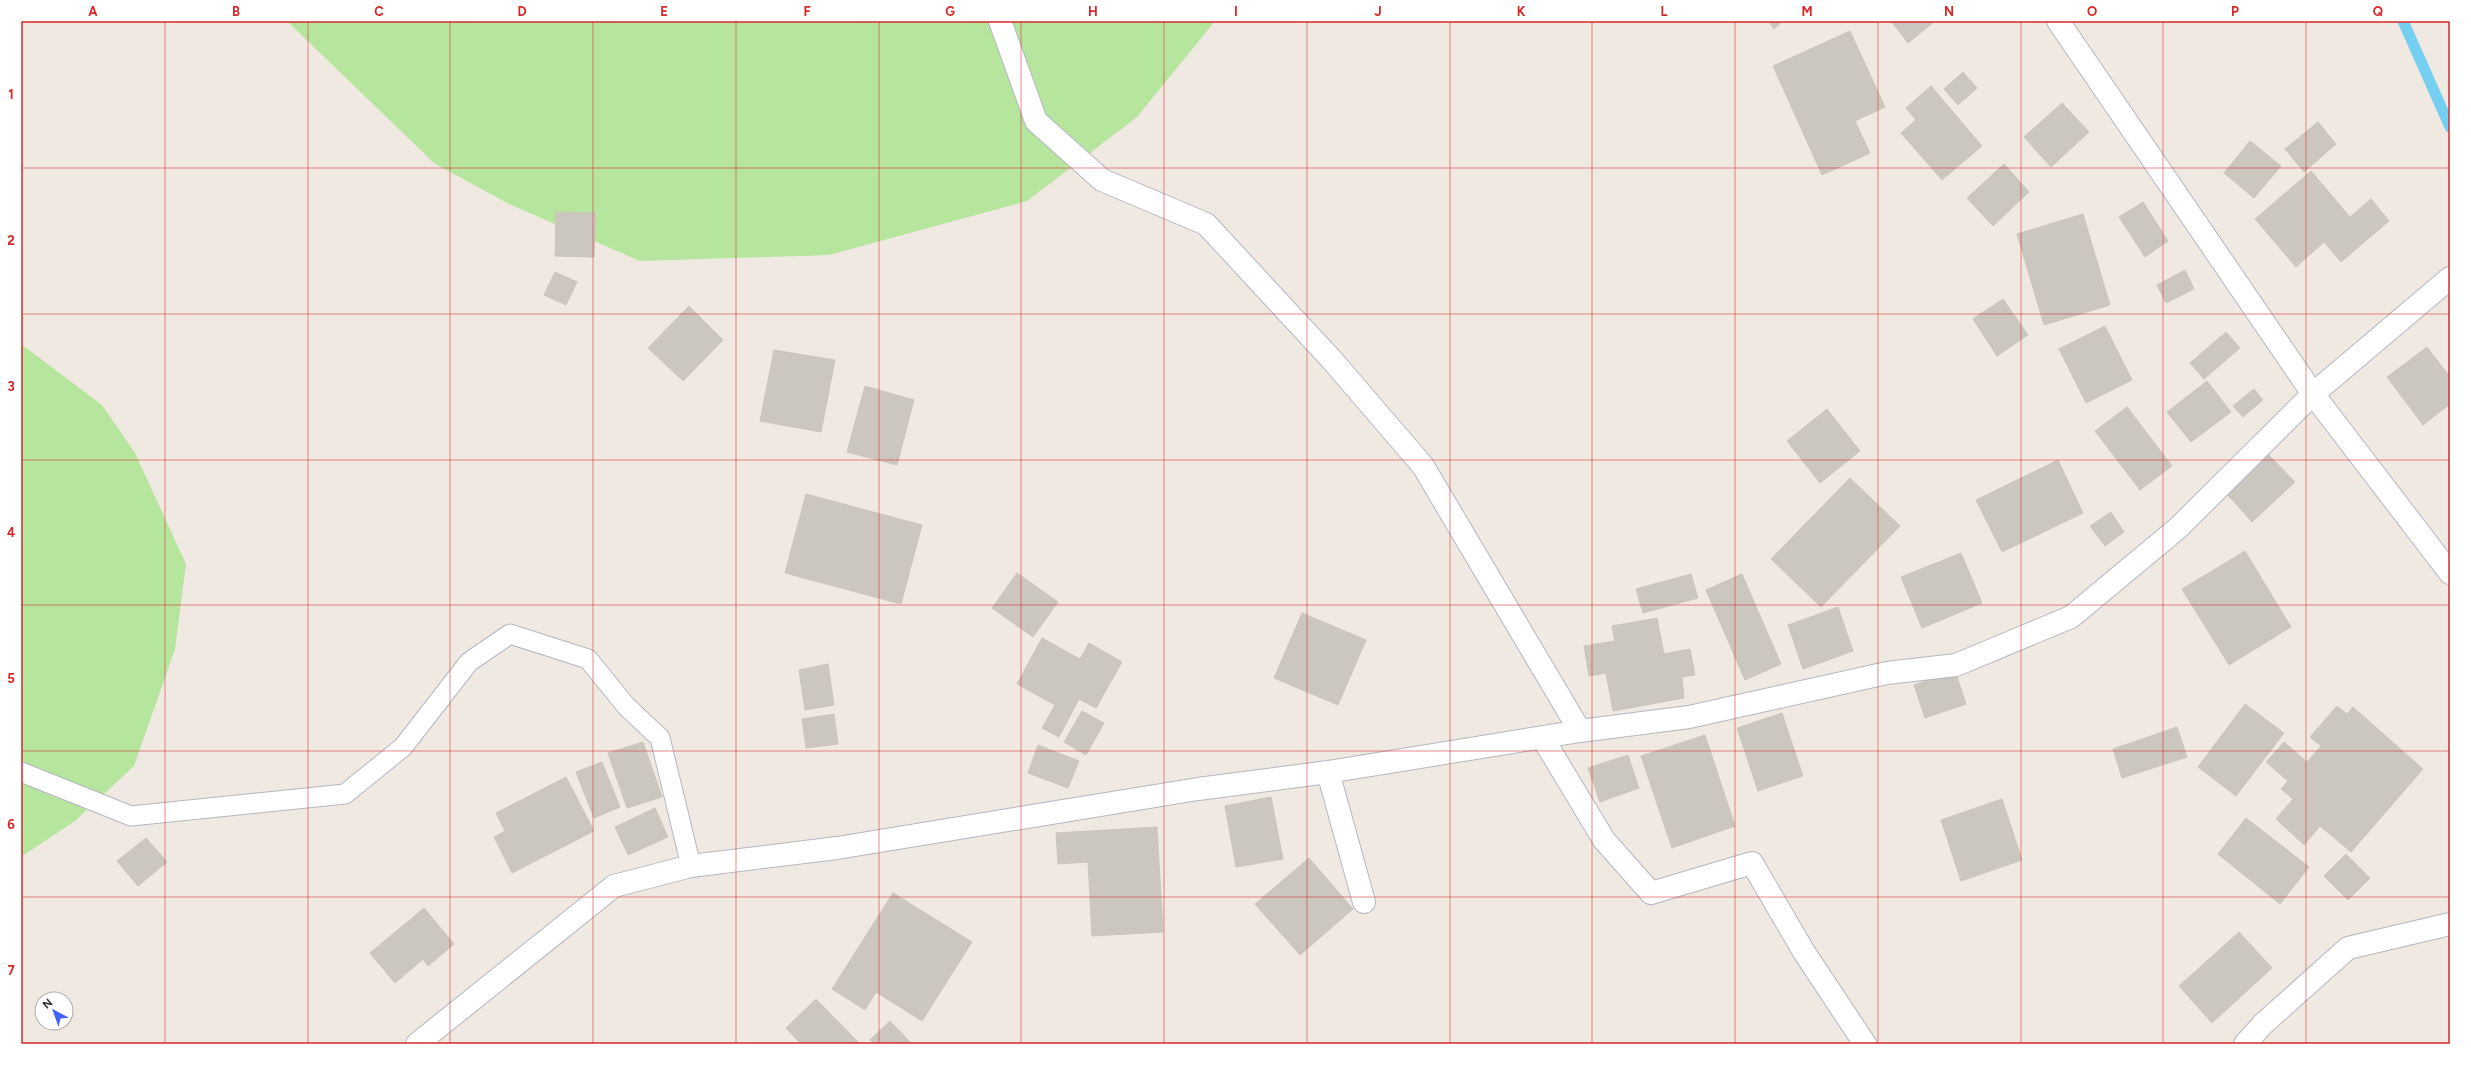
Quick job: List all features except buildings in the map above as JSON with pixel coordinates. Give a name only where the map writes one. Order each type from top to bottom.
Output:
[{"type":"street","points":[[1000,21],[1036,121],[1102,180],[1206,224],[1332,360],[1423,466],[1580,731]]},
{"type":"street","points":[[2058,21],[2313,394],[2450,573]]},
{"type":"street","points":[[416,1044],[614,886],[691,866],[837,848],[1190,790],[1328,772],[1580,731],[1689,717],[1887,673],[1956,665],[2071,617],[2178,528],[2313,394],[2450,278]]},
{"type":"street","points":[[1542,737],[1604,840],[1651,893],[1752,863],[1804,952],[1865,1044]]},
{"type":"street","points":[[1328,772],[1364,902]]},
{"type":"street","points":[[2245,1044],[2263,1024],[2348,948],[2450,924]]},
{"type":"lane","points":[[21,772],[130,816],[345,794],[403,747],[469,662],[510,634],[588,659],[626,706],[660,738],[691,866]]},
{"type":"green space","points":[[287,21],[1215,21],[1137,117],[1027,201],[829,255],[640,261],[509,204],[434,163]]},
{"type":"green space","points":[[21,344],[102,405],[135,453],[186,564],[175,649],[134,766],[75,821],[21,857]]},
{"type":"waterway","points":[[2403,21],[2450,127]]}]
